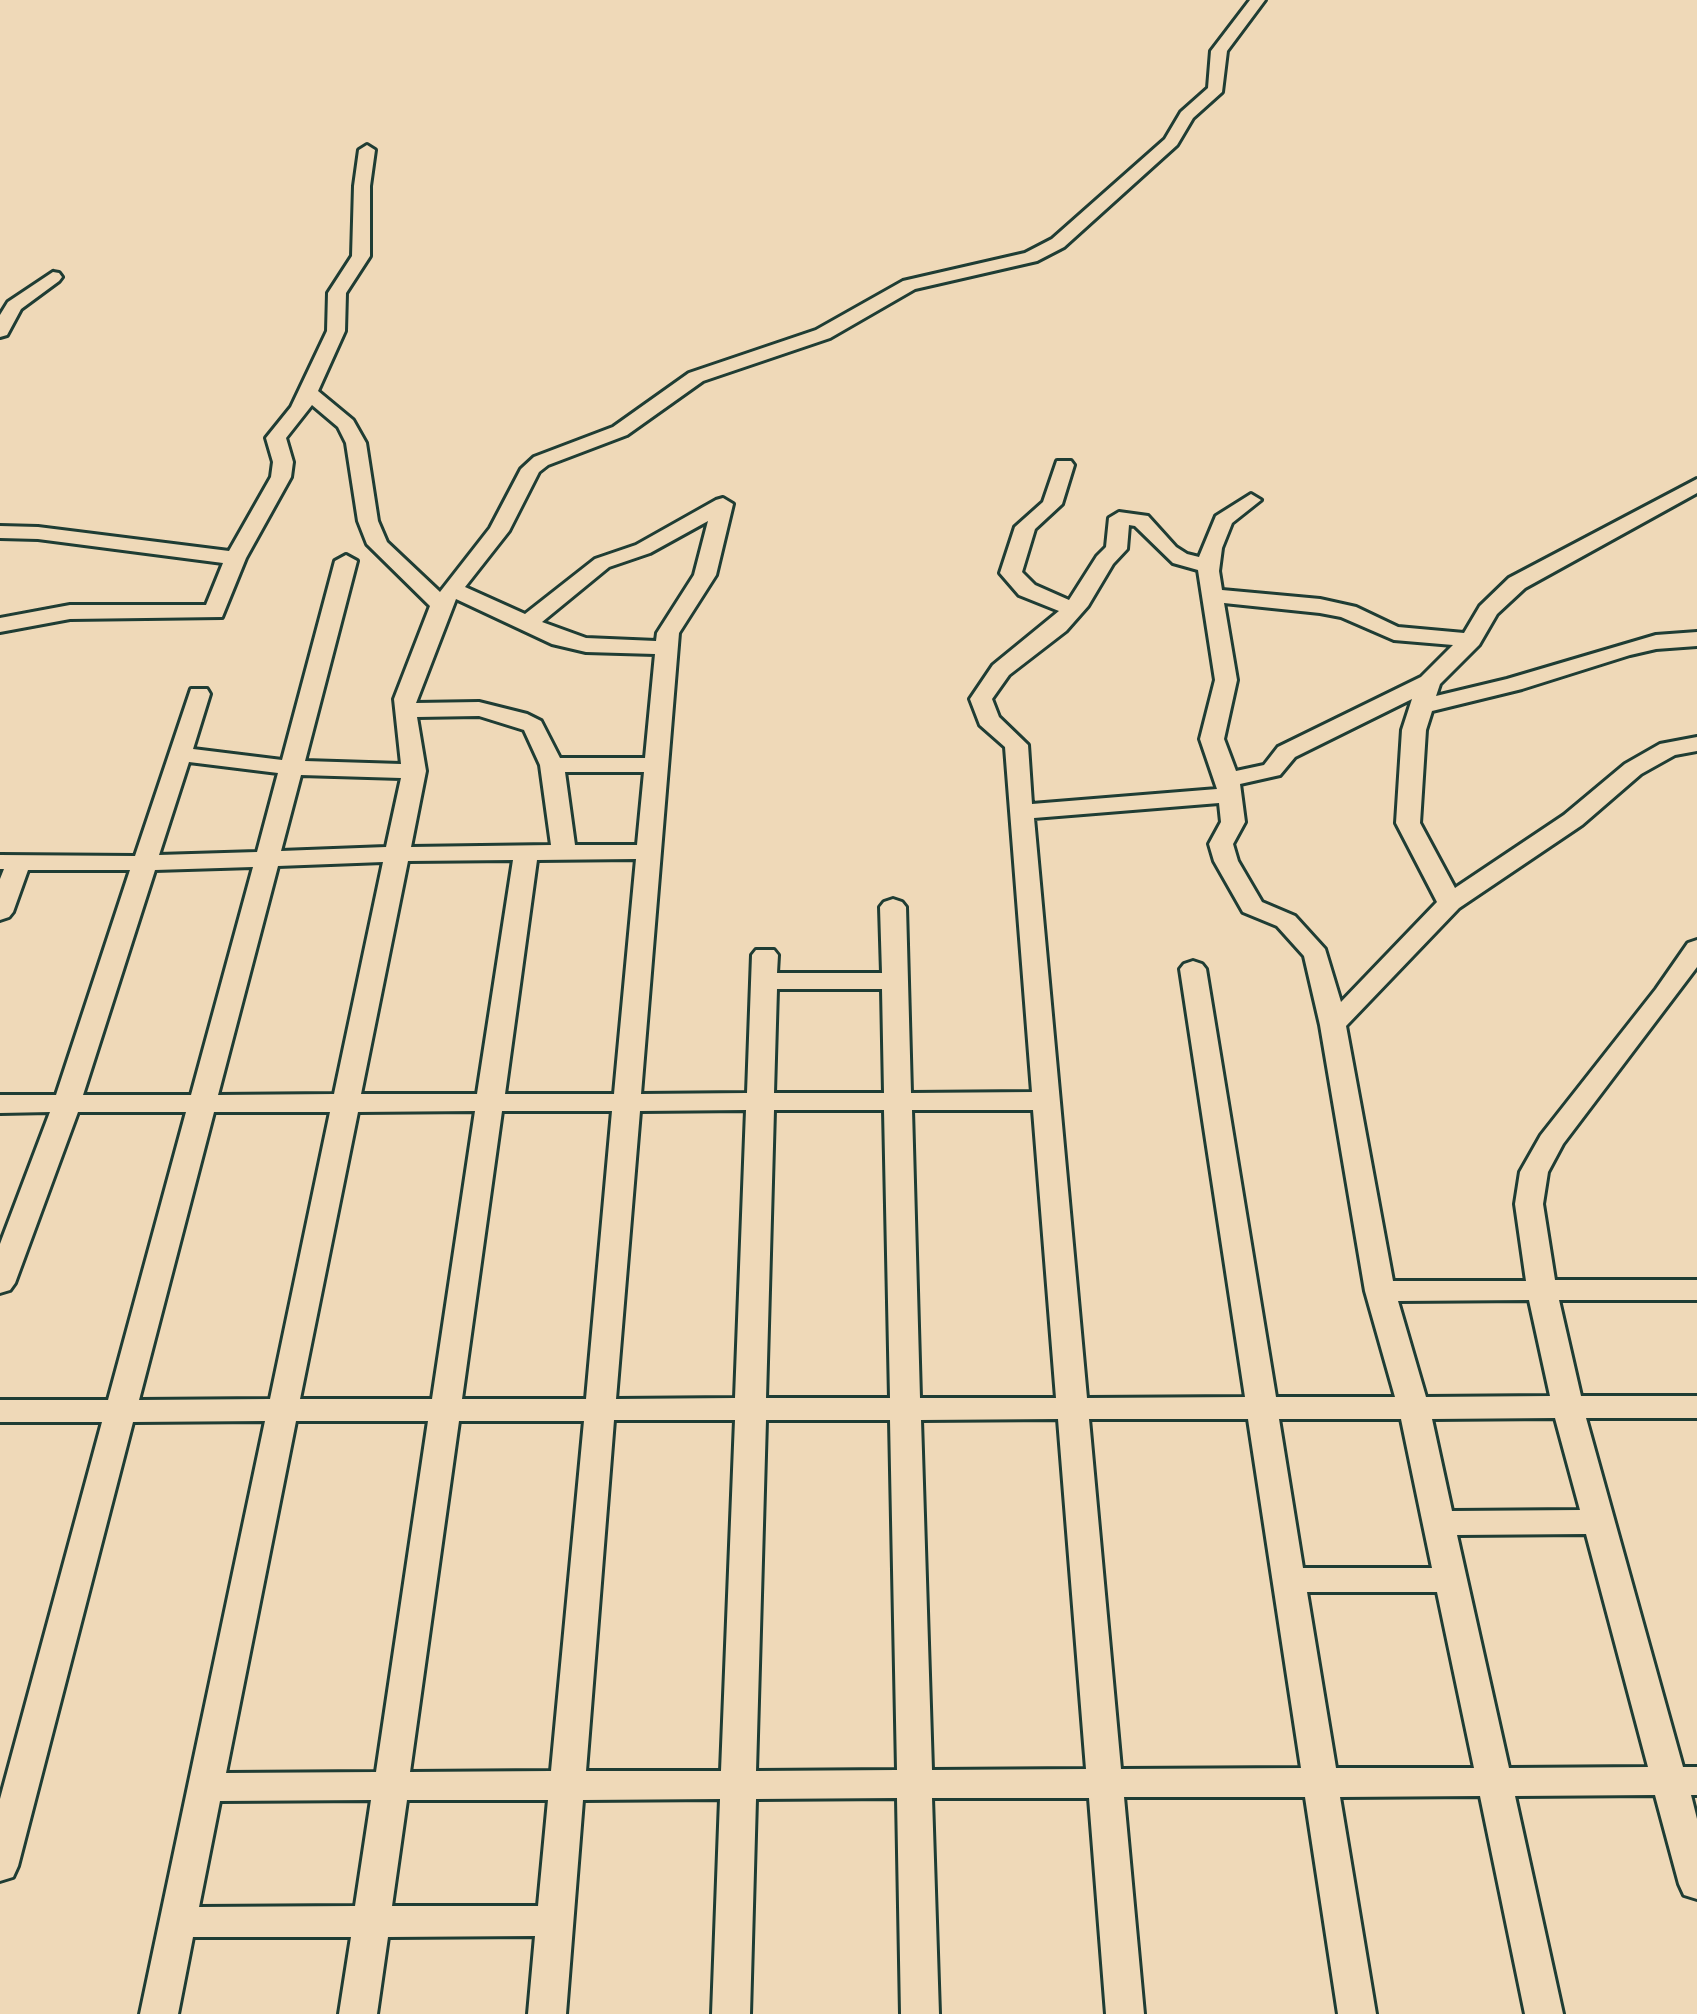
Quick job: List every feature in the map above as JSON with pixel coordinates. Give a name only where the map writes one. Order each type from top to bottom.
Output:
[{"type":"street","points":[[159,2014],[414,771],[404,710],[410,683],[447,597],[484,546],[499,531],[531,469],[541,461],[620,431],[696,377],[823,334],[909,285],[1031,257],[1058,243],[1171,142],[1186,115],[1201,106],[1216,89],[1219,51],[1258,0]]},
{"type":"street","points":[[0,625],[70,612],[214,612],[235,558],[283,470],[276,438],[300,410],[336,331],[337,293],[361,256],[362,186],[367,150]]},
{"type":"street","points":[[0,331],[14,306],[54,277]]},
{"type":"street","points":[[308,392],[346,424],[356,443],[368,521],[377,544],[447,597],[529,622],[560,639],[586,645],[666,648]]},
{"type":"street","points":[[1063,465],[1052,504],[1026,527],[1011,573],[1027,590],[1072,609]]},
{"type":"street","points":[[1021,812],[1228,787],[1272,769],[1278,766],[1286,752],[1429,682],[1471,640],[1488,611],[1517,583],[1697,485]]},
{"type":"street","points":[[1251,500],[1223,520],[1209,566],[1210,595],[1226,680],[1212,739],[1228,787],[1233,821],[1221,844],[1226,860],[1252,907],[1286,921],[1316,954],[1333,1025],[1380,1291],[1414,1408],[1544,2014]]},
{"type":"street","points":[[529,622],[602,563],[643,549],[723,504],[705,575],[668,633],[666,648],[547,2014]]},
{"type":"street","points":[[1125,2014],[1016,745],[988,720],[981,699],[1001,670],[1018,654],[1058,626],[1072,609],[1104,560],[1116,549],[1119,518],[1141,520],[1169,551],[1180,559],[1209,566]]},
{"type":"street","points":[[0,532],[38,533],[235,558]]},
{"type":"street","points":[[0,1866],[11,1784],[120,1412],[346,561]]},
{"type":"street","points":[[1210,595],[1320,606],[1348,612],[1394,633],[1471,640]]},
{"type":"street","points":[[1422,706],[1514,684],[1623,650],[1656,642],[1697,639]]},
{"type":"street","points":[[1429,682],[1414,730],[1408,823],[1450,903]]},
{"type":"street","points":[[0,1283],[67,1104],[199,694]]},
{"type":"street","points":[[404,710],[479,709],[519,719],[533,726],[552,765],[564,852]]},
{"type":"street","points":[[1333,1025],[1450,903],[1573,820],[1633,769],[1668,749],[1697,744]]},
{"type":"street","points":[[179,754],[291,768],[414,771]]},
{"type":"street","points":[[552,765],[656,765]]},
{"type":"street","points":[[0,912],[9,862],[144,863],[397,854],[649,852]]},
{"type":"street","points":[[358,2014],[526,853]]},
{"type":"street","points":[[893,907],[920,2014]]},
{"type":"street","points":[[1697,948],[1666,994],[1551,1141],[1534,1172],[1529,1204],[1542,1291],[1568,1408],[1599,1522],[1683,1781],[1697,1884]]},
{"type":"street","points":[[731,2014],[765,968],[895,981]]},
{"type":"street","points":[[1193,969],[1357,2014]]},
{"type":"street","points":[[0,1104],[1046,1101]]},
{"type":"street","points":[[1380,1291],[1697,1290]]},
{"type":"street","points":[[0,1411],[1697,1407]]},
{"type":"street","points":[[1439,1523],[1599,1522]]},
{"type":"street","points":[[1289,1580],[1451,1580]]},
{"type":"street","points":[[206,1787],[1683,1781]]},
{"type":"street","points":[[178,1922],[555,1921]]}]
